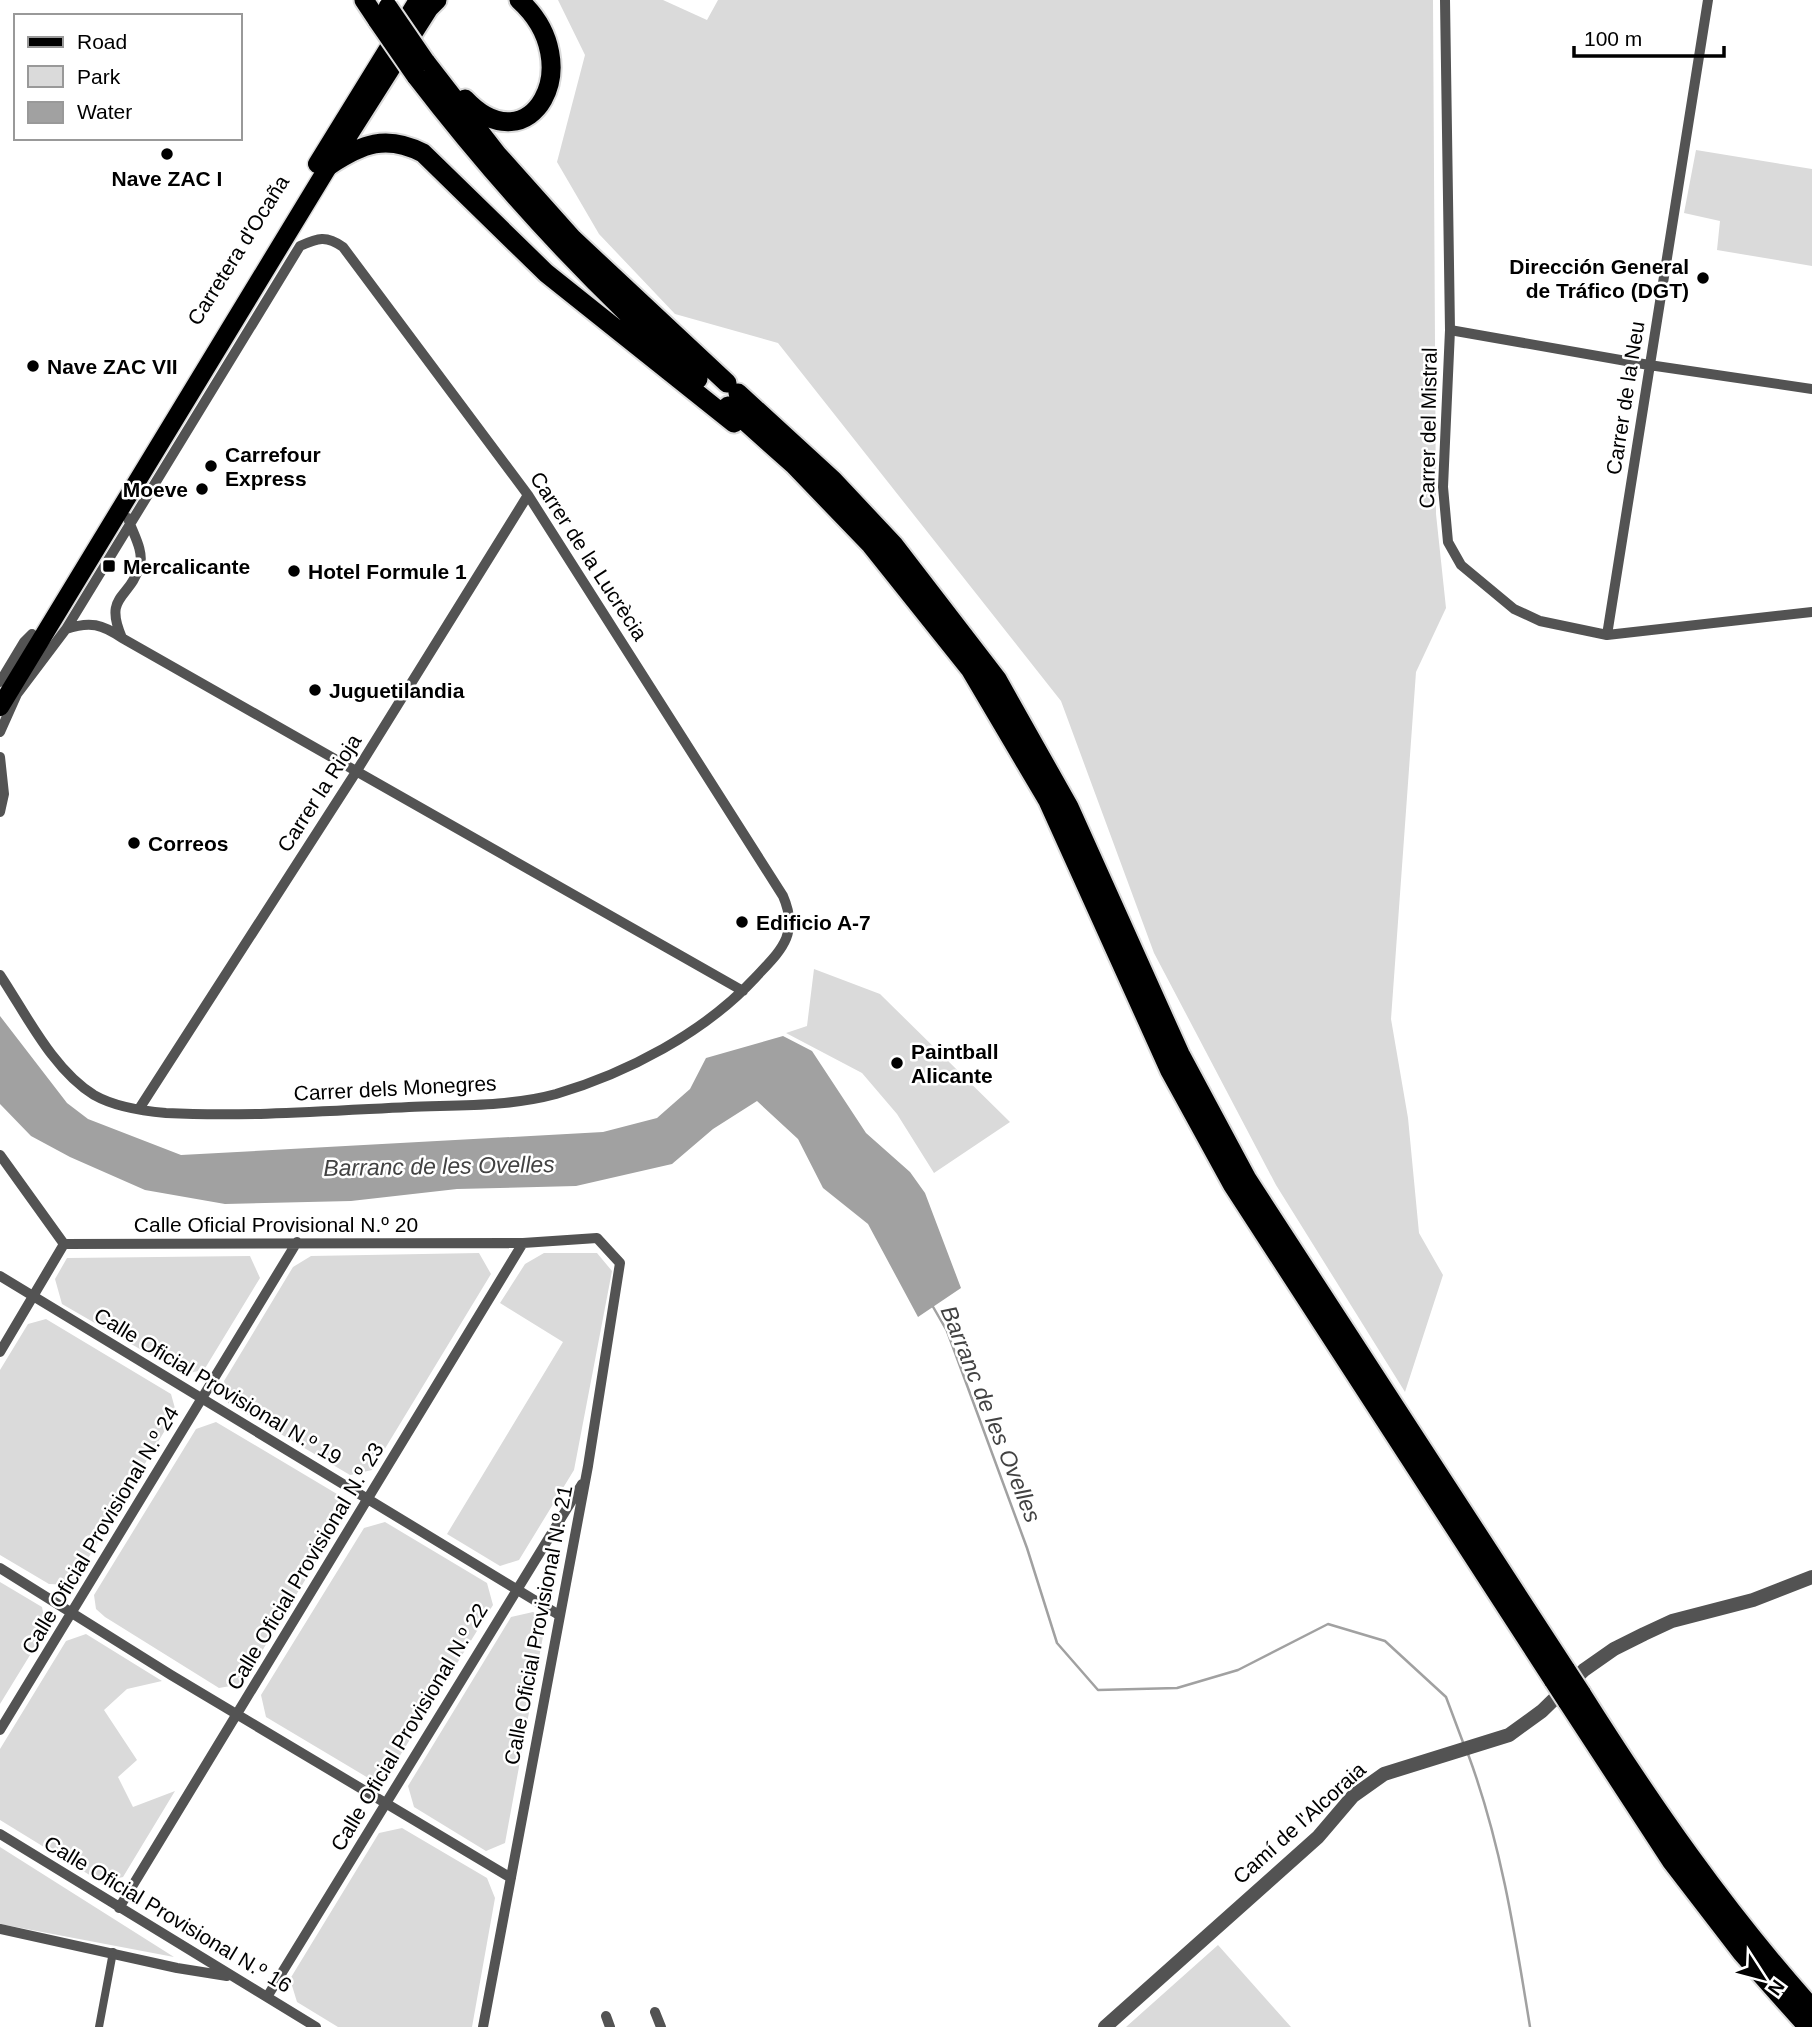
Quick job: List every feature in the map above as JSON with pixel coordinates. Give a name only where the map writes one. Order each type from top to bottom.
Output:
[{"type":"highway","points":[[364,0],[386,7],[424,63],[480,158],[544,231],[641,328],[833,480],[885,535],[997,679],[1069,807],[1199,1093],[1275,1225],[1408,1444],[1574,1697],[1705,1879],[1762,1952],[1812,2008]]},
{"type":"highway","points":[[342,145],[429,8],[437,0]]},
{"type":"highway","points":[[424,63],[482,114],[503,121],[530,114],[547,94],[553,64],[549,43],[542,28],[519,0]]},
{"type":"highway","points":[[330,165],[365,144],[381,141],[398,142],[423,153],[546,273],[709,402],[770,455],[912,593]]},
{"type":"highway","points":[[729,396],[834,504],[912,593],[970,669],[1037,780],[1142,1011],[1204,1136],[1263,1235],[1408,1444]]},
{"type":"highway","points":[[1574,1697],[1672,1862],[1742,1953],[1808,2027]]},
{"type":"main road","name":"Carretera d'Ocaña","points":[[4,695],[33,634],[418,0]]},
{"type":"main road","name":"Carretera d'Ocaña","points":[[4,695],[330,165],[426,0]]},
{"type":"street","name":"Carrer del Mistral","points":[[1445,0],[1450,330],[1443,487],[1448,542],[1461,565],[1514,609],[1540,621],[1607,635],[1812,612]]},
{"type":"street","name":"Carrer de la Neu","points":[[1607,635],[1708,0]]},
{"type":"street","name":"Carretera d'Ocaña","points":[[0,732],[4,695],[66,629],[300,246],[318,238]]},
{"type":"street","name":"Carrer de la Lucrècia","points":[[318,238],[330,238],[343,247],[528,495],[783,896],[790,925]]},
{"type":"street","points":[[1450,330],[1649,365],[1812,389]]},
{"type":"street","name":"Carretera d'Ocaña","points":[[210,361],[238,344]]},
{"type":"street","points":[[210,361],[215,372],[214,383]]},
{"type":"street","name":"Carretera d'Ocaña","points":[[152,456],[199,408]]},
{"type":"street","name":"Carrer la Rioja","points":[[139,1109],[356,772],[528,495]]},
{"type":"street","points":[[122,638],[114,619],[115,607],[140,564],[139,547],[129,522],[125,500]]},
{"type":"street","points":[[66,629],[84,623],[103,625],[743,991]]},
{"type":"street","points":[[0,757],[0,812]]},
{"type":"street","name":"Carrer dels Monegres","points":[[0,975],[70,1074],[94,1094],[126,1107],[165,1112],[293,1112],[530,1100],[583,1084],[637,1062],[665,1046],[743,991],[778,953],[787,939],[790,925]]},
{"type":"street","points":[[0,1155],[64,1244],[0,1352]]},
{"type":"street","name":"Calle Oficial Provisional N.º 20","points":[[64,1244],[523,1243],[597,1238]]},
{"type":"street","name":"Calle Oficial Provisional N.º 21","points":[[484,2027],[585,1478],[620,1263],[597,1238]]},
{"type":"street","name":"Calle Oficial Provisional N.º 24","points":[[0,1730],[298,1242]]},
{"type":"street","name":"Calle Oficial Provisional N.º 23","points":[[119,1908],[523,1243]]},
{"type":"street","name":"Calle Oficial Provisional N.º 19","points":[[0,1276],[559,1615]]},
{"type":"street","name":"Calle Oficial Provisional N.º 22","points":[[267,1997],[515,1588],[585,1478]]},
{"type":"street","points":[[0,1568],[511,1878]]},
{"type":"street","name":"Camí de l'Alcoraia","points":[[1105,2027],[1318,1837],[1353,1796],[1384,1774],[1489,1742],[1525,1724],[1584,1670],[1624,1644],[1672,1621],[1753,1600],[1812,1577]]},
{"type":"street","name":"Calle Oficial Provisional N.º 16","points":[[0,1834],[316,2027]]},
{"type":"street","points":[[0,1928],[177,1968],[232,1976]]},
{"type":"street","points":[[99,2027],[113,1952]]},
{"type":"street","points":[[655,2012],[661,2027]]},
{"type":"green space","points":[[558,0],[663,0],[707,20],[718,0],[1433,0],[1436,514],[1446,608],[1416,672],[1391,1019],[1408,1118],[1419,1233],[1443,1275],[1405,1392],[1276,1185],[1154,953],[1061,701],[778,343],[675,314],[599,234],[557,162],[585,55]]},
{"type":"green space","points":[[1696,150],[1812,169],[1812,266],[1717,250],[1720,221],[1684,213]]},
{"type":"green space","name":"Paintball Alicante","points":[[814,969],[880,994],[1010,1122],[934,1173],[897,1114],[862,1073],[786,1033],[807,1026]]},
{"type":"green space","points":[[479,1253],[491,1274],[372,1470],[350,1475],[228,1403],[224,1381],[293,1267],[311,1256]]},
{"type":"green space","points":[[544,1253],[597,1253],[612,1271],[574,1470],[519,1560],[500,1566],[447,1534],[563,1342],[500,1303],[525,1264]]},
{"type":"green space","points":[[250,1256],[260,1278],[204,1370],[183,1374],[62,1304],[55,1279],[67,1258]]},
{"type":"green space","points":[[46,1319],[171,1394],[176,1412],[72,1585],[49,1584],[0,1555],[0,1370],[28,1324]]},
{"type":"green space","points":[[216,1422],[337,1494],[344,1516],[242,1684],[219,1688],[105,1617],[96,1609],[94,1595],[196,1429]]},
{"type":"green space","points":[[385,1522],[487,1583],[493,1605],[388,1775],[370,1779],[266,1717],[261,1695],[364,1528]]},
{"type":"green space","points":[[0,1582],[42,1607],[46,1629],[0,1704]]},
{"type":"green space","points":[[533,1612],[546,1620],[505,1843],[486,1851],[414,1807],[408,1786],[511,1617]]},
{"type":"green space","points":[[86,1634],[162,1681],[127,1689],[104,1710],[137,1760],[118,1777],[133,1807],[175,1791],[123,1877],[101,1882],[0,1820],[0,1749],[66,1641]]},
{"type":"green space","points":[[402,1828],[487,1878],[495,1898],[472,2027],[338,2027],[297,2002],[290,1979],[379,1833]]},
{"type":"green space","points":[[0,1847],[174,1957],[0,1924]]},
{"type":"green space","points":[[1218,1945],[1291,2027],[1126,2027]]},
{"type":"water","points":[[0,1016],[67,1103],[88,1119],[181,1155],[603,1132],[657,1118],[690,1089],[706,1058],[783,1036],[812,1051],[866,1133],[910,1172],[925,1193],[961,1288],[918,1317],[868,1224],[823,1188],[798,1139],[757,1101],[713,1129],[672,1164],[576,1186],[457,1189],[351,1201],[225,1204],[145,1190],[70,1157],[31,1136],[0,1104]]},
{"type":"waterway","name":"Barranc de les Ovelles","points":[[932,1305],[947,1331],[1027,1548],[1057,1643],[1098,1690],[1177,1688],[1238,1670],[1328,1624],[1385,1641],[1446,1697],[1464,1745]]},
{"type":"waterway","name":"Barranc de les Ovelles","points":[[1468,1754],[1480,1787],[1498,1855],[1530,2027]]},
{"type":"place","name":"Nave ZAC I","points":[[167,154]]},
{"type":"place","name":"Dirección General de Tráfico (DGT)","points":[[1703,278]]},
{"type":"place","name":"Nave ZAC VII","points":[[33,366]]},
{"type":"place","name":"Carrefour Express","points":[[211,466]]},
{"type":"place","name":"Moeve","points":[[202,489]]},
{"type":"place","name":"Mercalicante","points":[[109,566]]},
{"type":"place","name":"Hotel Formule 1","points":[[294,571]]},
{"type":"place","name":"Juguetilandia","points":[[315,690]]},
{"type":"place","name":"Correos","points":[[134,843]]},
{"type":"place","name":"Edificio A-7","points":[[742,922]]},
{"type":"place","name":"Paintball Alicante","points":[[897,1063]]}]
